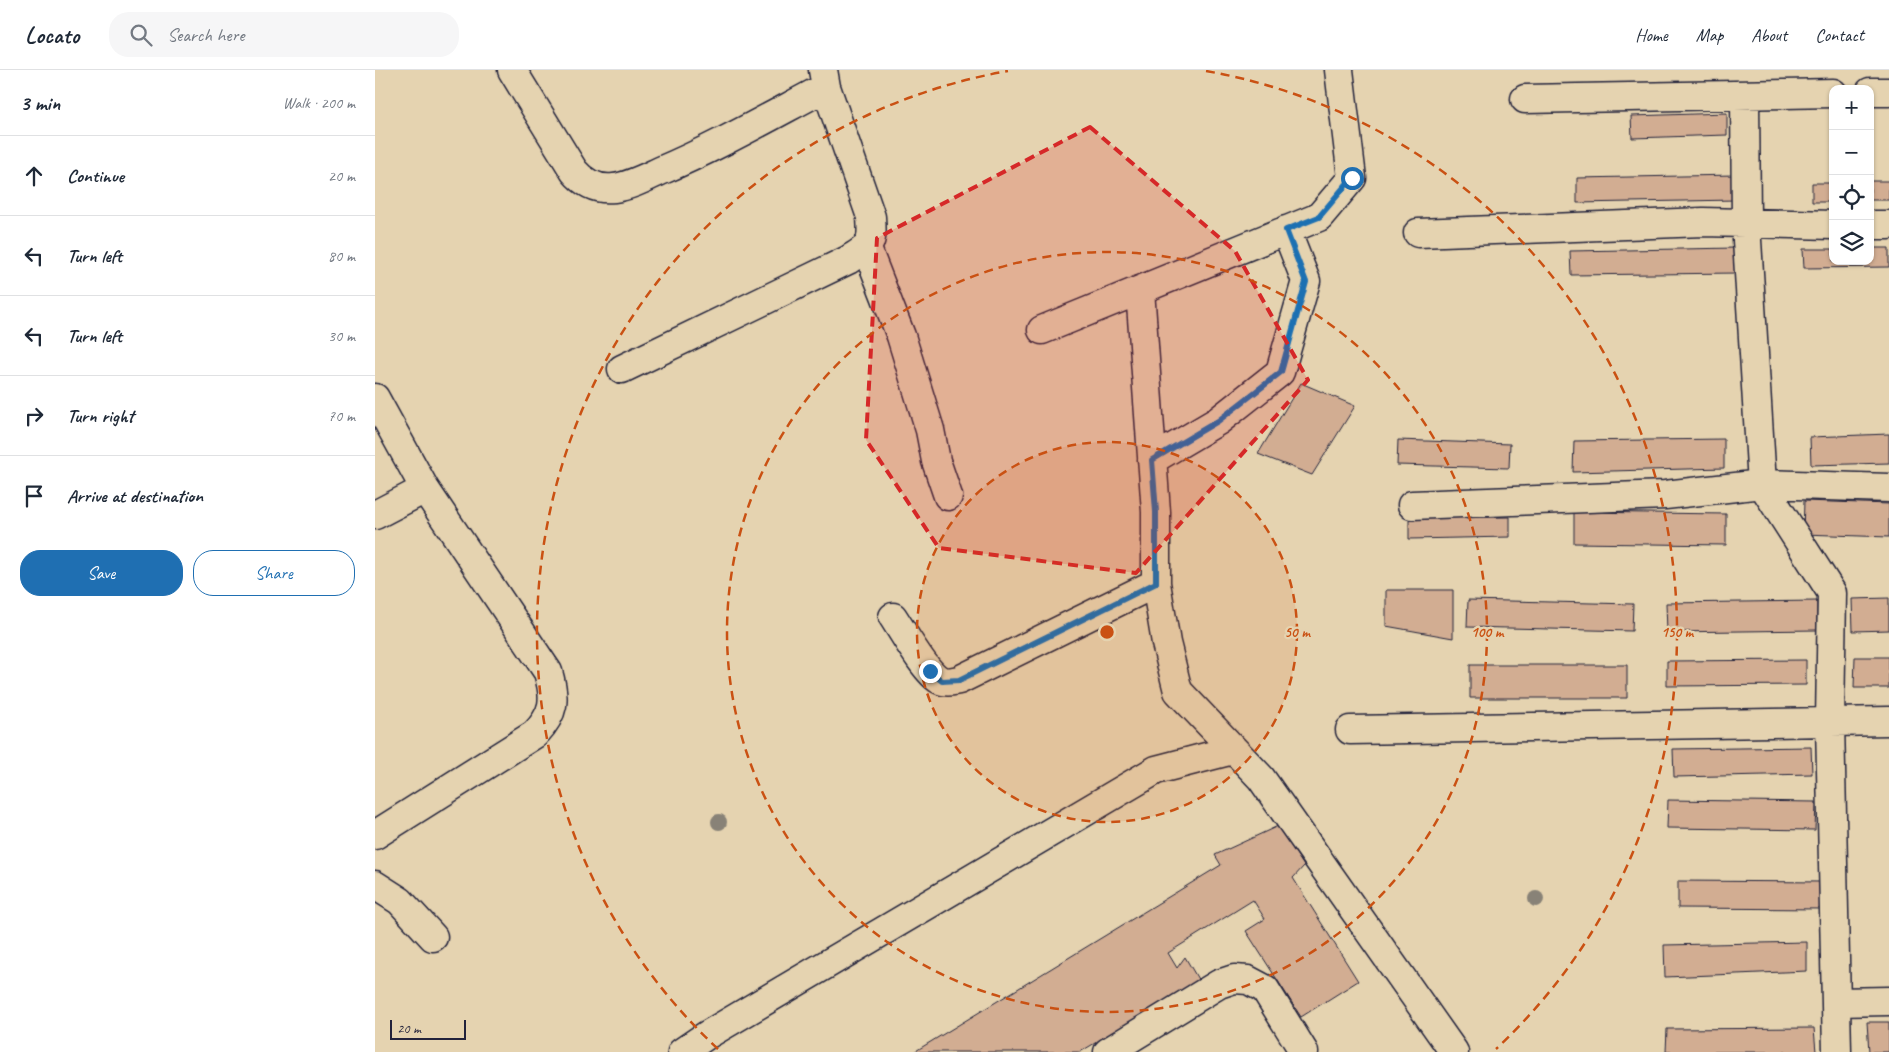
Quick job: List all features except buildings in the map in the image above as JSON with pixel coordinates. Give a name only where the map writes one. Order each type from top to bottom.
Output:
[{"type":"lane","points":[[512,70],[573,171],[583,181],[594,186],[612,188],[627,186],[687,160],[825,78],[871,218],[873,234],[867,249],[848,260],[622,369]]},
{"type":"lane","points":[[1042,330],[1319,217],[1352,178],[1339,70]]},
{"type":"lane","points":[[1874,92],[1889,92]]},
{"type":"lane","points":[[1525,99],[1829,93]]},
{"type":"lane","points":[[1745,95],[1746,224],[1762,484],[1833,593],[1830,722],[1837,1052]]},
{"type":"lane","points":[[1418,233],[1703,222],[1829,225]]},
{"type":"lane","points":[[1874,225],[1889,225]]},
{"type":"lane","points":[[1152,460],[1218,421],[1281,372],[1306,282],[1286,230]]},
{"type":"lane","points":[[867,249],[901,336],[930,430],[936,461],[949,496]]},
{"type":"lane","points":[[1139,290],[1156,512],[1156,583],[1178,692],[1261,778],[1454,1052]]},
{"type":"lane","points":[[375,398],[425,489],[548,672],[553,688],[553,705],[547,721],[535,734],[375,835]]},
{"type":"lane","points":[[1412,505],[1665,495],[1762,484],[1889,488]]},
{"type":"lane","points":[[375,515],[425,489]]},
{"type":"lane","points":[[893,617],[930,671],[942,681],[951,682],[959,680],[1156,583]]},
{"type":"lane","points":[[1350,730],[1889,721]]},
{"type":"lane","points":[[683,1052],[724,1025],[1156,770],[1233,750]]},
{"type":"lane","points":[[375,886],[400,901],[433,937]]},
{"type":"lane","points":[[1107,1052],[1219,984],[1234,979],[1248,980],[1265,990],[1303,1052]]},
{"type":"lane","points":[[1836,1002],[1889,1001]]},
{"type":"highlighted area","points":[[1090,127],[1235,251],[1308,380],[1136,573],[939,548],[866,440],[877,238]]},
{"type":"route","points":[[930,671],[942,681],[951,682],[959,680],[1156,583],[1156,512],[1152,460],[1218,421],[1281,372],[1306,282],[1286,230],[1319,217],[1352,178]]}]
